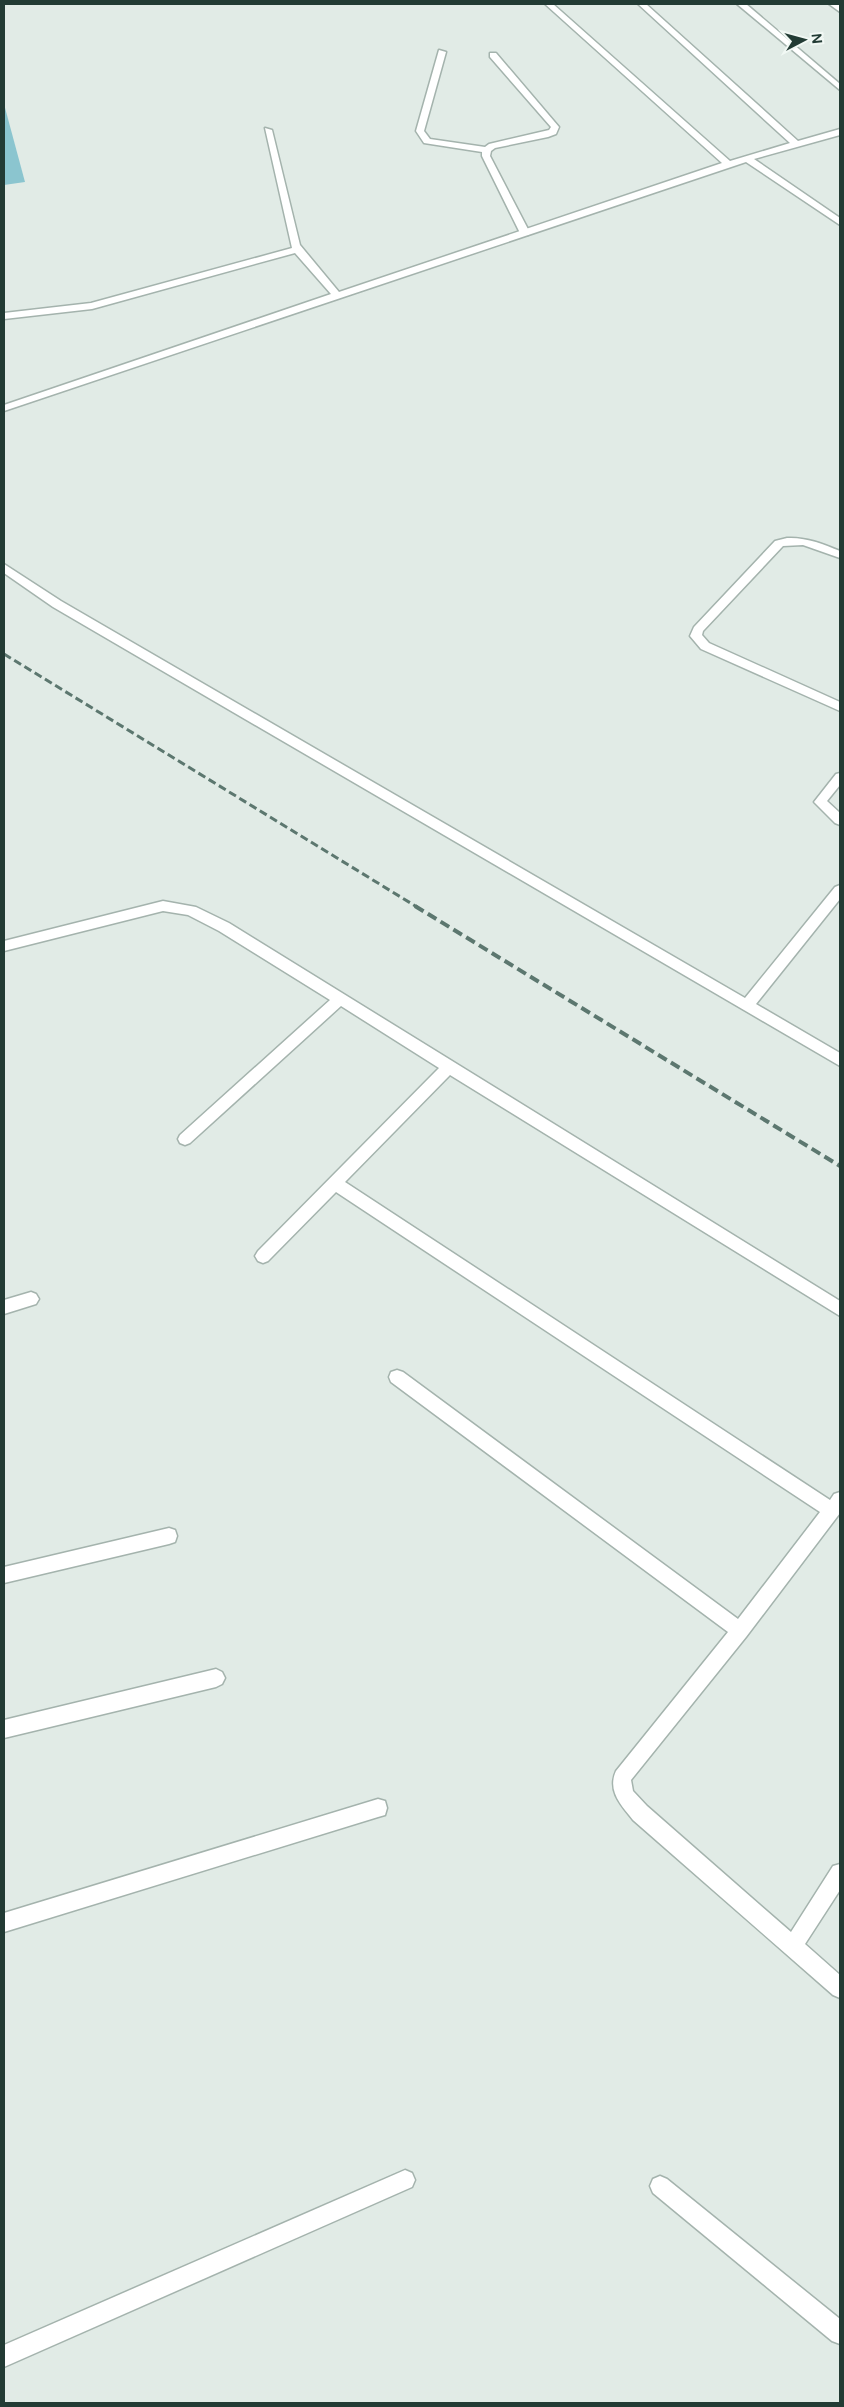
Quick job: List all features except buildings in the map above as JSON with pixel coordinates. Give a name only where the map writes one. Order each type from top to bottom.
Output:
[{"type":"street","points":[[549,4],[728,164]]},
{"type":"street","points":[[642,4],[797,145]]},
{"type":"street","points":[[741,4],[840,88]]},
{"type":"street","points":[[833,4],[840,10]]},
{"type":"street","points":[[442,52],[420,131],[427,141],[486,150],[492,146],[553,132],[555,127],[493,55]]},
{"type":"street","points":[[268,130],[298,249],[338,296]]},
{"type":"street","points":[[4,408],[728,164],[840,132]]},
{"type":"street","points":[[486,150],[486,156],[525,233]]},
{"type":"street","points":[[748,159],[840,222]]},
{"type":"street","points":[[4,316],[92,306],[298,249]]},
{"type":"street","points":[[840,555],[801,540],[790,539],[779,543],[698,630],[696,636],[705,646],[840,707]]},
{"type":"street","points":[[4,568],[57,604],[840,1060]]},
{"type":"street","points":[[840,777],[820,802],[840,820]]},
{"type":"street","points":[[747,1006],[840,890]]},
{"type":"street","points":[[4,946],[163,906],[191,910],[224,927],[840,1309]]},
{"type":"street","points":[[185,1139],[340,1000]]},
{"type":"street","points":[[263,1256],[450,1067]]},
{"type":"street","points":[[335,1183],[836,1505],[740,1631],[622,1777],[624,1794],[640,1813],[840,1988]]},
{"type":"street","points":[[4,1307],[30,1299]]},
{"type":"street","points":[[397,1377],[740,1631]]},
{"type":"street","points":[[4,1576],[169,1536]]},
{"type":"street","points":[[4,1729],[216,1678]]},
{"type":"street","points":[[4,1923],[378,1808]]},
{"type":"street","points":[[792,1947],[840,1872]]},
{"type":"street","points":[[4,2356],[405,2180]]},
{"type":"street","points":[[660,2186],[840,2333]]},
{"type":"water","points":[[4,104],[25,182],[4,185]]},
{"type":"railway","points":[[4,654],[417,907]]},
{"type":"railway","points":[[415,906],[840,1166]]}]
